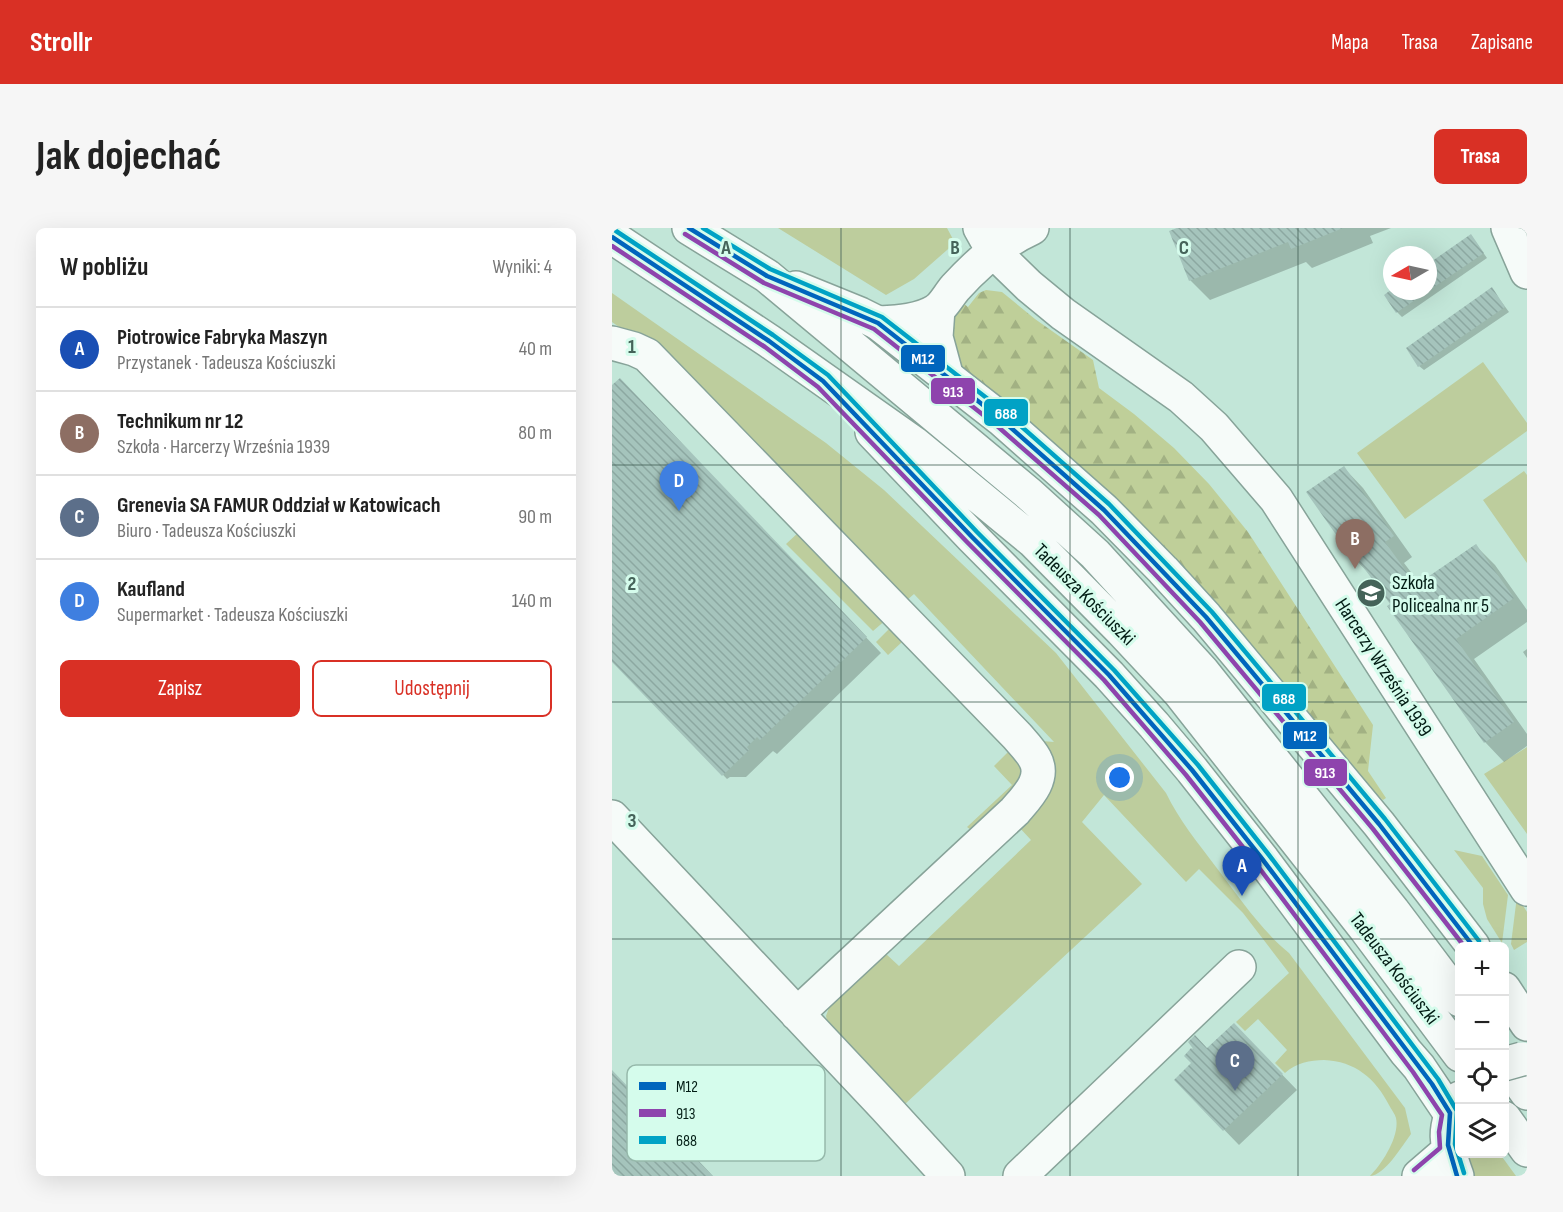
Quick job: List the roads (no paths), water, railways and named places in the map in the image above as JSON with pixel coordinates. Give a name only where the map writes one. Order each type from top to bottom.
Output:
[{"type":"main road","name":"Tadeusza Kościuszki","points":[[689,228],[767,276],[1029,494],[1095,554],[1203,672],[1393,911],[1457,996]]},
{"type":"main road","points":[[878,323],[916,318],[938,309],[955,289],[986,239],[1032,228]]},
{"type":"main road","points":[[1508,228],[1527,272]]},
{"type":"main road","name":"Tadeusza Kościuszki","points":[[612,237],[769,341],[915,444],[1033,541],[1180,693],[1365,928],[1456,1050]]},
{"type":"main road","name":"Harcerzy Września 1939","points":[[986,239],[1029,286],[1063,314],[1181,397],[1214,427],[1276,499],[1527,889]]},
{"type":"main road","points":[[767,276],[878,323],[1001,419],[1104,510],[1206,617],[1371,815],[1470,942]]},
{"type":"main road","points":[[938,309],[936,337],[946,374]]},
{"type":"main road","points":[[612,343],[634,348],[647,355],[1017,736],[1036,761],[1038,775],[1032,792],[1015,811],[797,1014]]},
{"type":"main road","points":[[823,381],[972,537],[1109,675],[1184,761],[1263,860],[1419,1067],[1455,1106],[1446,1133],[1453,1163],[1419,1176]]},
{"type":"main road","points":[[612,817],[948,1176]]},
{"type":"main road","points":[[1020,1176],[1239,967]]},
{"type":"main road","points":[[1509,996],[1527,1024]]},
{"type":"main road","points":[[1514,1061],[1527,1093]]},
{"type":"main road","points":[[1509,1125],[1527,1150]]},
{"type":"place","name":"Kaufland","points":[[679,511]]},
{"type":"place","name":"Technikum nr 12","points":[[1355,569]]},
{"type":"place","name":"Szkoła Policealna nr 5","points":[[1371,593]]},
{"type":"place","name":"Piotrowice Fabryka Maszyn","points":[[1242,896]]},
{"type":"place","name":"Grenevia SA FAMUR Oddział w Katowicach","points":[[1235,1091]]}]
